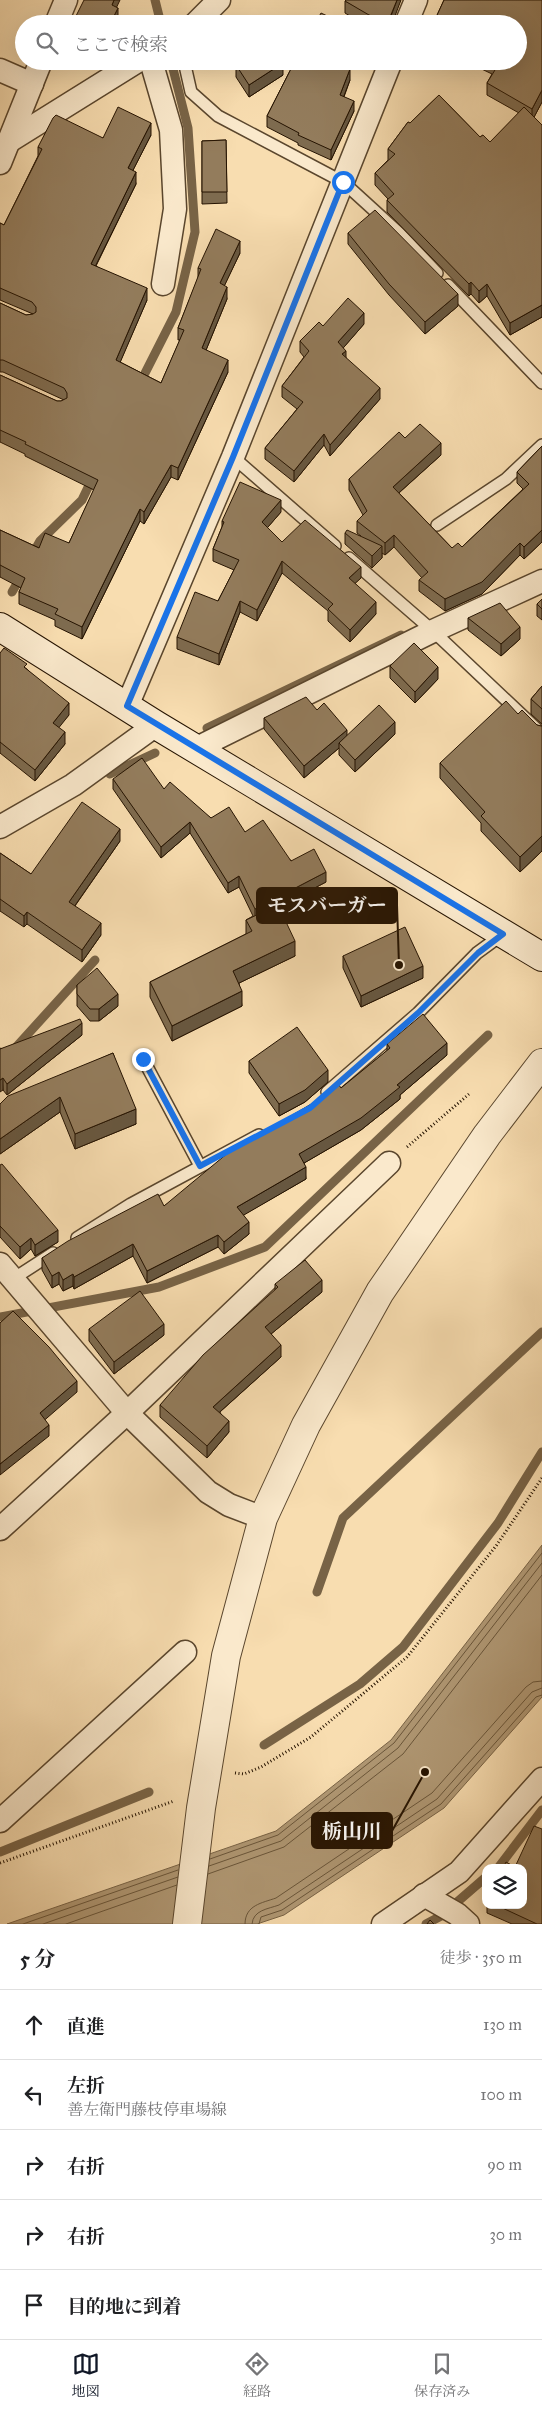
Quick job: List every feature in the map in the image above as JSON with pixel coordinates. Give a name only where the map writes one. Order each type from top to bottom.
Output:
[{"type":"street","points":[[60,15],[66,0]]},
{"type":"street","points":[[204,15],[219,0]]},
{"type":"street","points":[[410,15],[416,0]]},
{"type":"street","points":[[0,70],[32,84]]},
{"type":"street","points":[[4,152],[37,70]]},
{"type":"street","points":[[4,152],[125,70]]},
{"type":"street","points":[[153,70],[171,130],[175,209],[163,284]]},
{"type":"street","points":[[127,706],[233,457],[387,70]]},
{"type":"street","points":[[195,749],[433,631],[542,581]]},
{"type":"street","points":[[0,627],[195,749],[542,957]]},
{"type":"street","points":[[0,827],[73,785],[156,725]]},
{"type":"street","points":[[187,1924],[204,1791],[226,1656],[263,1518],[306,1425],[380,1292],[487,1135],[542,1063]]},
{"type":"street","points":[[0,1528],[127,1413],[389,1163]]},
{"type":"street","points":[[6,1272],[127,1413],[208,1492],[229,1505],[263,1518]]},
{"type":"street","points":[[0,1822],[185,1652]]},
{"type":"street","points":[[383,1924],[459,1872],[542,1779]]},
{"type":"street","points":[[424,1895],[457,1914],[468,1924]]},
{"type":"lane","points":[[186,70],[191,92],[218,116],[343,182],[399,233],[542,383]]},
{"type":"lane","points":[[437,525],[506,479],[542,445]]},
{"type":"lane","points":[[233,457],[433,631],[542,734]]},
{"type":"lane","points":[[317,1102],[418,1013],[478,953],[503,934]]},
{"type":"lane","points":[[143,1059],[200,1166]]},
{"type":"lane","points":[[6,1272],[64,1246],[131,1204],[268,1131]]},
{"type":"path","points":[[389,1163],[469,1094]]},
{"type":"path","points":[[0,1863],[204,1791],[261,1767],[311,1737],[407,1657],[496,1546],[542,1478]]},
{"type":"water","points":[[542,1545],[542,1697],[444,1808],[284,1915],[257,1924],[7,1924],[276,1831],[391,1740]]},
{"type":"building","points":[[84,0],[114,0],[112,5],[118,8],[114,15],[76,15]]},
{"type":"building","points":[[397,0],[391,15],[369,15],[345,1]]},
{"type":"building","points":[[444,0],[542,0],[542,90],[532,109],[487,83],[495,70],[527,70],[527,15],[437,15]]},
{"type":"building","points":[[239,70],[272,70],[249,85]]},
{"type":"building","points":[[290,70],[350,70],[340,95],[354,101],[331,150],[298,135],[299,133],[267,116]]},
{"type":"building","points":[[439,95],[480,137],[483,135],[490,142],[524,107],[542,125],[542,305],[510,323],[487,284],[479,291],[471,282],[469,284],[387,200],[394,194],[375,173],[395,154],[388,149],[408,122],[410,123]]},
{"type":"building","points":[[118,107],[151,123],[128,168],[136,172],[91,264],[147,288],[116,360],[161,383],[184,330],[178,328],[201,269],[198,268],[216,229],[240,241],[220,283],[227,287],[202,348],[228,360],[178,468],[171,465],[144,512],[140,509],[82,627],[55,614],[58,609],[19,592],[25,578],[0,565],[0,530],[39,548],[45,533],[69,543],[98,480],[0,430],[0,375],[57,401],[67,398],[67,393],[64,388],[0,360],[0,303],[26,315],[36,312],[36,307],[32,302],[0,288],[0,223],[4,225],[42,149],[38,147],[56,115],[103,138]]},
{"type":"building","points":[[226,140],[227,192],[202,192],[202,141]]},
{"type":"building","points":[[375,210],[458,294],[425,322],[389,284],[348,233]]},
{"type":"building","points":[[348,298],[364,313],[338,342],[346,351],[342,354],[380,388],[330,445],[324,434],[294,471],[265,448],[303,402],[282,386],[309,351],[300,341],[319,322],[323,326]]},
{"type":"building","points":[[420,424],[441,443],[393,487],[452,548],[458,543],[462,547],[529,484],[517,472],[542,446],[542,530],[524,547],[520,543],[482,582],[445,599],[419,580],[428,572],[394,535],[385,543],[357,521],[367,511],[349,479],[399,432],[405,438]]},
{"type":"building","points":[[240,482],[281,500],[262,522],[282,542],[305,520],[361,567],[349,578],[376,602],[350,630],[328,609],[333,604],[282,561],[257,610],[240,601],[219,654],[177,637],[195,592],[218,601],[239,560],[213,549],[224,522],[222,521]]},
{"type":"building","points":[[347,530],[382,546],[372,556],[345,533]]},
{"type":"building","points":[[542,599],[542,609],[537,604]]},
{"type":"building","points":[[500,603],[520,627],[501,644],[468,618]]},
{"type":"building","points":[[414,643],[438,667],[415,692],[390,666]]},
{"type":"building","points":[[4,648],[27,664],[24,667],[69,703],[53,723],[65,732],[35,770],[0,742],[0,653]]},
{"type":"building","points":[[542,686],[542,709],[531,699]]},
{"type":"building","points":[[306,697],[317,710],[324,703],[347,730],[304,766],[264,718]]},
{"type":"building","points":[[506,701],[518,714],[522,710],[537,725],[542,726],[542,836],[520,857],[481,816],[485,812],[440,763]]},
{"type":"building","points":[[379,705],[395,722],[355,760],[339,743]]},
{"type":"building","points":[[142,758],[164,789],[170,782],[211,818],[229,807],[245,832],[263,820],[291,861],[314,849],[326,872],[255,909],[239,876],[228,883],[190,822],[161,847],[113,779]]},
{"type":"building","points":[[82,802],[120,829],[69,902],[101,923],[82,950],[27,912],[24,916],[0,899],[0,853],[31,874]]},
{"type":"building","points":[[278,905],[295,941],[233,971],[242,991],[172,1026],[150,982],[252,931],[246,920]]},
{"type":"building","points":[[405,927],[423,966],[361,996],[343,956]]},
{"type":"building","points":[[97,968],[118,994],[99,1009],[90,1009],[77,994],[77,985]]},
{"type":"building","points":[[423,1014],[447,1043],[397,1085],[400,1087],[361,1118],[299,1154],[306,1167],[237,1207],[249,1222],[224,1242],[218,1235],[147,1271],[133,1244],[74,1277],[73,1274],[63,1280],[59,1272],[52,1276],[42,1258],[68,1241],[158,1194],[164,1206],[229,1152],[313,1103],[337,1082],[341,1088],[390,1048],[387,1044]]},
{"type":"building","points":[[80,1019],[82,1023],[7,1084],[3,1078],[0,1080],[0,1049]]},
{"type":"building","points":[[297,1027],[328,1070],[305,1090],[279,1104],[249,1061]]},
{"type":"building","points":[[113,1053],[136,1109],[75,1134],[60,1097],[0,1139],[0,1104],[8,1096]]},
{"type":"building","points":[[2,1164],[58,1230],[35,1245],[31,1238],[20,1247],[0,1226],[0,1165]]},
{"type":"building","points":[[305,1260],[322,1280],[265,1327],[281,1345],[213,1407],[229,1421],[207,1446],[160,1405],[203,1355],[278,1287],[275,1284]]},
{"type":"building","points":[[140,1291],[164,1324],[114,1362],[89,1329]]},
{"type":"building","points":[[13,1311],[49,1347],[77,1381],[40,1413],[49,1425],[0,1464],[0,1323]]},
{"type":"building","points":[[534,1826],[542,1829],[542,1924],[537,1924],[505,1909],[527,1909],[527,1864],[516,1864]]},
{"type":"waterway","points":[[155,0],[159,15]]},
{"type":"waterway","points":[[139,385],[176,312],[195,232],[188,128],[173,70]]},
{"type":"waterway","points":[[31,557],[40,541],[82,500],[93,477]]},
{"type":"waterway","points":[[12,592],[22,575]]},
{"type":"waterway","points":[[207,728],[401,635]]},
{"type":"waterway","points":[[110,774],[155,753]]},
{"type":"waterway","points":[[0,1052],[8,1056],[95,960]]},
{"type":"waterway","points":[[0,1317],[159,1287],[265,1247],[488,1035]]},
{"type":"waterway","points":[[317,1592],[343,1518],[542,1332]]},
{"type":"waterway","points":[[264,1745],[360,1684],[403,1647],[498,1523],[542,1452]]},
{"type":"waterway","points":[[0,1852],[149,1792]]},
{"type":"waterway","points":[[501,1864],[542,1810]]},
{"type":"waterway","points":[[426,1924],[441,1916],[482,1880]]},
{"type":"place","name":"モスバーガー","points":[[399,965]]},
{"type":"place","name":"栃山川","points":[[425,1772]]},
{"type":"route","points":[[143,1059],[200,1166],[310,1108],[418,1013],[478,953],[503,934],[195,749],[127,706],[233,457],[343,182]]}]
